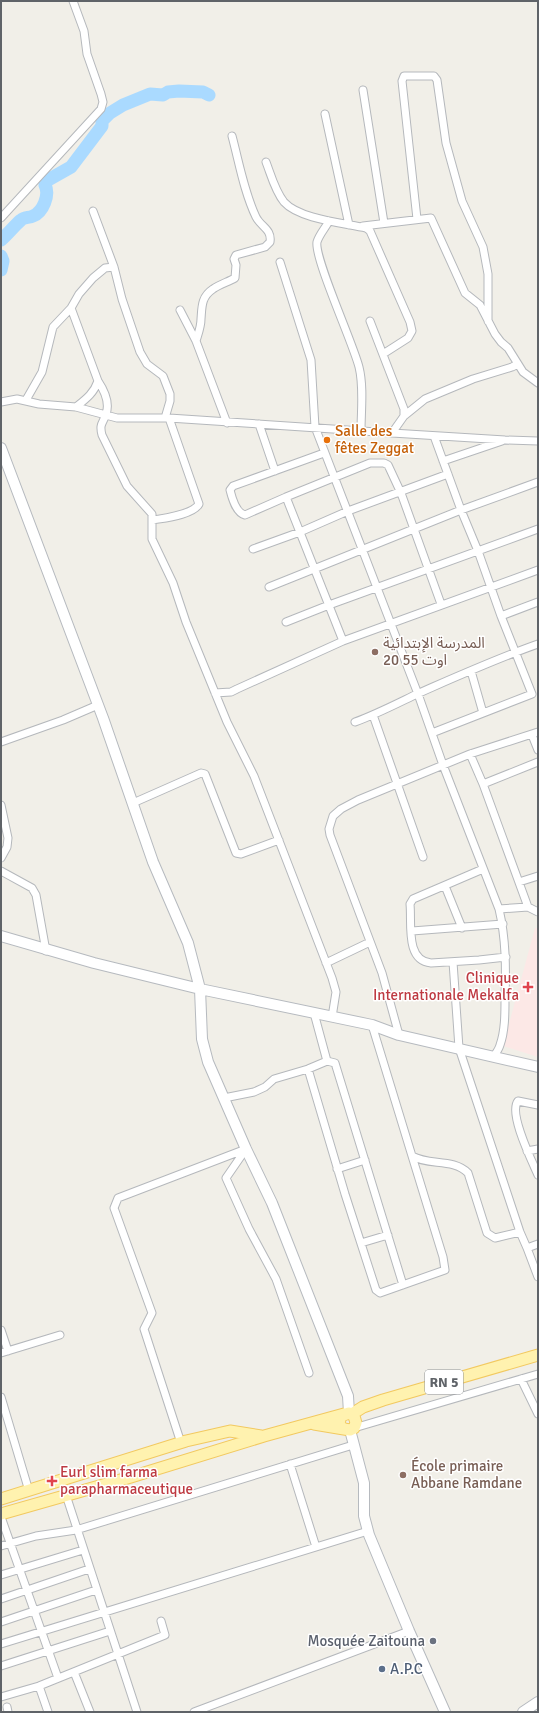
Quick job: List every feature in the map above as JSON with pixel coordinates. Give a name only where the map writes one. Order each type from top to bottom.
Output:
[{"type":"main road","name":"RN 5","points":[[1,1515],[66,1495],[131,1478],[264,1436],[348,1414],[383,1400],[538,1355]]},
{"type":"main road","points":[[348,1414],[356,1420],[348,1429],[339,1421],[348,1414]]},
{"type":"main road","name":"RN 5","points":[[310,1423],[348,1429]]},
{"type":"main road","name":"RN 5","points":[[1,1499],[181,1443],[230,1431],[264,1436]]},
{"type":"street","points":[[1,218],[101,109],[103,102],[101,94],[88,54],[84,31],[73,1]]},
{"type":"street","points":[[417,219],[402,81],[404,76],[428,75],[434,76],[437,80],[446,143],[450,158],[462,201],[483,247],[488,274],[488,321]]},
{"type":"street","points":[[363,90],[384,223]]},
{"type":"street","points":[[325,114],[348,225]]},
{"type":"street","points":[[196,341],[201,324],[202,303],[206,295],[212,289],[235,278],[236,265],[234,259],[236,254],[265,247],[270,242],[271,237],[253,210],[232,136]]},
{"type":"street","points":[[266,162],[278,192],[289,208],[329,221],[366,228],[370,231],[410,322],[412,332],[408,338],[383,354]]},
{"type":"street","points":[[93,211],[114,267],[122,299],[140,352],[147,364],[163,376],[168,389],[170,401],[167,418],[199,504],[198,507],[191,511],[176,516],[153,520]]},
{"type":"street","points":[[360,227],[431,218],[465,293],[480,305],[495,334],[508,348],[523,372],[538,384]]},
{"type":"street","points":[[329,221],[318,239],[317,248],[322,267],[360,368],[361,431]]},
{"type":"street","points":[[280,262],[311,360],[314,427],[348,511],[499,909],[503,924],[506,956],[503,1032],[500,1046],[494,1056]]},
{"type":"street","points":[[26,400],[42,372],[53,327],[72,308],[79,294],[92,278],[105,268],[114,267]]},
{"type":"street","points":[[72,308],[98,381],[105,394],[106,414],[100,426],[102,435],[128,486],[152,514],[152,539],[173,583],[186,622],[227,722],[254,776],[326,962],[336,992],[332,1017]]},
{"type":"street","points":[[180,310],[196,341],[227,423]]},
{"type":"street","points":[[370,321],[404,409],[404,416]]},
{"type":"street","points":[[392,433],[404,416],[425,399],[473,379],[518,364]]},
{"type":"street","points":[[76,407],[89,397],[96,388],[98,381]]},
{"type":"street","points":[[1,402],[17,399],[26,400],[39,404],[76,407],[117,418],[167,418],[434,436],[505,440],[538,440]]},
{"type":"street","points":[[259,424],[275,471]]},
{"type":"street","points":[[432,733],[535,693],[501,616],[478,550],[461,510],[434,436]]},
{"type":"street","points":[[443,462],[505,440]]},
{"type":"street","points":[[1,448],[98,705],[154,862],[188,943],[200,989],[202,1039],[208,1062],[246,1149],[272,1203],[348,1396],[348,1414]]},
{"type":"street","points":[[324,453],[233,486],[230,490],[237,510],[241,514],[245,515],[370,463],[384,463],[388,465],[401,493],[413,529],[442,604]]},
{"type":"street","points":[[253,549],[300,532],[348,511],[401,493],[448,474]]},
{"type":"street","points":[[270,587],[363,551],[461,510],[538,482]]},
{"type":"street","points":[[286,497],[343,641]]},
{"type":"street","points":[[286,622],[538,529]]},
{"type":"street","points":[[215,693],[230,692],[343,641],[538,570]]},
{"type":"street","points":[[501,616],[538,602]]},
{"type":"street","points":[[355,722],[471,671],[538,644]]},
{"type":"street","points":[[471,671],[484,713]]},
{"type":"street","points":[[1,742],[55,723],[98,705]]},
{"type":"street","points":[[373,715],[423,857]]},
{"type":"street","points":[[398,1034],[382,973],[329,829],[333,816],[341,809],[397,783],[470,754],[535,734],[538,750]]},
{"type":"street","points":[[470,754],[483,784],[528,907]]},
{"type":"street","points":[[483,784],[538,762]]},
{"type":"street","points":[[133,803],[201,773],[205,774],[236,853],[241,854],[279,840]]},
{"type":"street","points":[[1,806],[8,838],[7,847],[1,858]]},
{"type":"street","points":[[483,869],[445,886],[418,895],[411,901],[414,949],[418,958],[423,963],[453,962],[506,956]]},
{"type":"street","points":[[1,871],[32,888],[36,894],[46,950]]},
{"type":"street","points":[[519,882],[538,876]]},
{"type":"street","points":[[445,886],[462,928]]},
{"type":"street","points":[[499,909],[528,907],[538,912]]},
{"type":"street","points":[[412,931],[503,924]]},
{"type":"street","points":[[1,936],[46,950],[200,989],[372,1025],[398,1034],[538,1067]]},
{"type":"street","points":[[326,962],[370,942]]},
{"type":"street","points":[[453,962],[457,1000],[459,1048],[520,1232],[538,1277]]},
{"type":"street","points":[[314,1013],[327,1061]]},
{"type":"street","points":[[308,1069],[337,1169],[377,1292],[383,1293],[445,1270],[372,1025]]},
{"type":"street","points":[[224,1098],[254,1092],[265,1087],[274,1079],[308,1069],[327,1061],[334,1063],[403,1285]]},
{"type":"street","points":[[538,1105],[520,1101],[515,1104],[516,1115],[527,1151],[538,1175]]},
{"type":"street","points":[[246,1149],[226,1178],[249,1229],[276,1279],[309,1373]]},
{"type":"street","points":[[181,1443],[144,1329],[152,1313],[114,1208],[118,1198],[246,1149]]},
{"type":"street","points":[[527,1151],[538,1149]]},
{"type":"street","points":[[412,1156],[420,1160],[455,1165],[464,1168],[468,1172],[487,1233],[495,1238],[520,1232]]},
{"type":"street","points":[[337,1169],[365,1160]]},
{"type":"street","points":[[360,1243],[388,1235]]},
{"type":"street","points":[[527,1248],[538,1244]]},
{"type":"street","points":[[1,1330],[4,1352],[60,1335]]},
{"type":"street","points":[[445,1712],[409,1632],[368,1531],[364,1516],[364,1483],[348,1429],[538,1374]]},
{"type":"street","points":[[521,1379],[538,1414]]},
{"type":"street","points":[[1,1397],[29,1490]]},
{"type":"street","points":[[1,1546],[36,1536],[76,1530],[353,1445]]},
{"type":"street","points":[[290,1464],[316,1547]]},
{"type":"street","points":[[66,1495],[76,1530],[136,1712]]},
{"type":"street","points":[[1,1515],[58,1678]]},
{"type":"street","points":[[1,1644],[41,1633],[104,1612],[368,1531]]},
{"type":"street","points":[[1,1575],[83,1550]]},
{"type":"street","points":[[1,1599],[89,1569]]},
{"type":"street","points":[[1,1622],[96,1590]]},
{"type":"street","points":[[1,1697],[39,1686],[165,1635],[161,1621]]},
{"type":"street","points":[[1,1666],[110,1631]]},
{"type":"street","points":[[194,1712],[409,1632]]},
{"type":"street","points":[[74,1672],[90,1712]]},
{"type":"street","points":[[39,1686],[48,1712]]},
{"type":"street","points":[[523,1712],[538,1702]]},
{"type":"shaded area","name":"Clinique Internationale Mekalfa","points":[[535,928],[538,928],[538,1057],[503,1046]]},
{"type":"waterway","points":[[1,240],[22,219],[33,216],[40,211],[45,203],[47,194],[45,185],[48,180],[71,167],[102,126],[102,121],[110,113],[123,105],[150,94],[163,95],[168,92],[179,91],[203,92],[209,95]]},
{"type":"waterway","points":[[1,256],[3,261],[1,270]]},
{"type":"place","name":"Salle des fêtes Zeggat","points":[[327,440]]},
{"type":"place","name":"المدرسة الإبتدائية 20 اوت 55","points":[[375,652]]},
{"type":"place","name":"Clinique Internationale Mekalfa","points":[[528,987]]},
{"type":"place","name":"École primaire Abbane Ramdane","points":[[403,1475]]},
{"type":"place","name":"Eurl slim farma parapharmaceutique","points":[[52,1481]]},
{"type":"place","name":"Mosquée Zaitouna","points":[[433,1641]]},
{"type":"place","name":"A.P.C","points":[[382,1669]]}]
